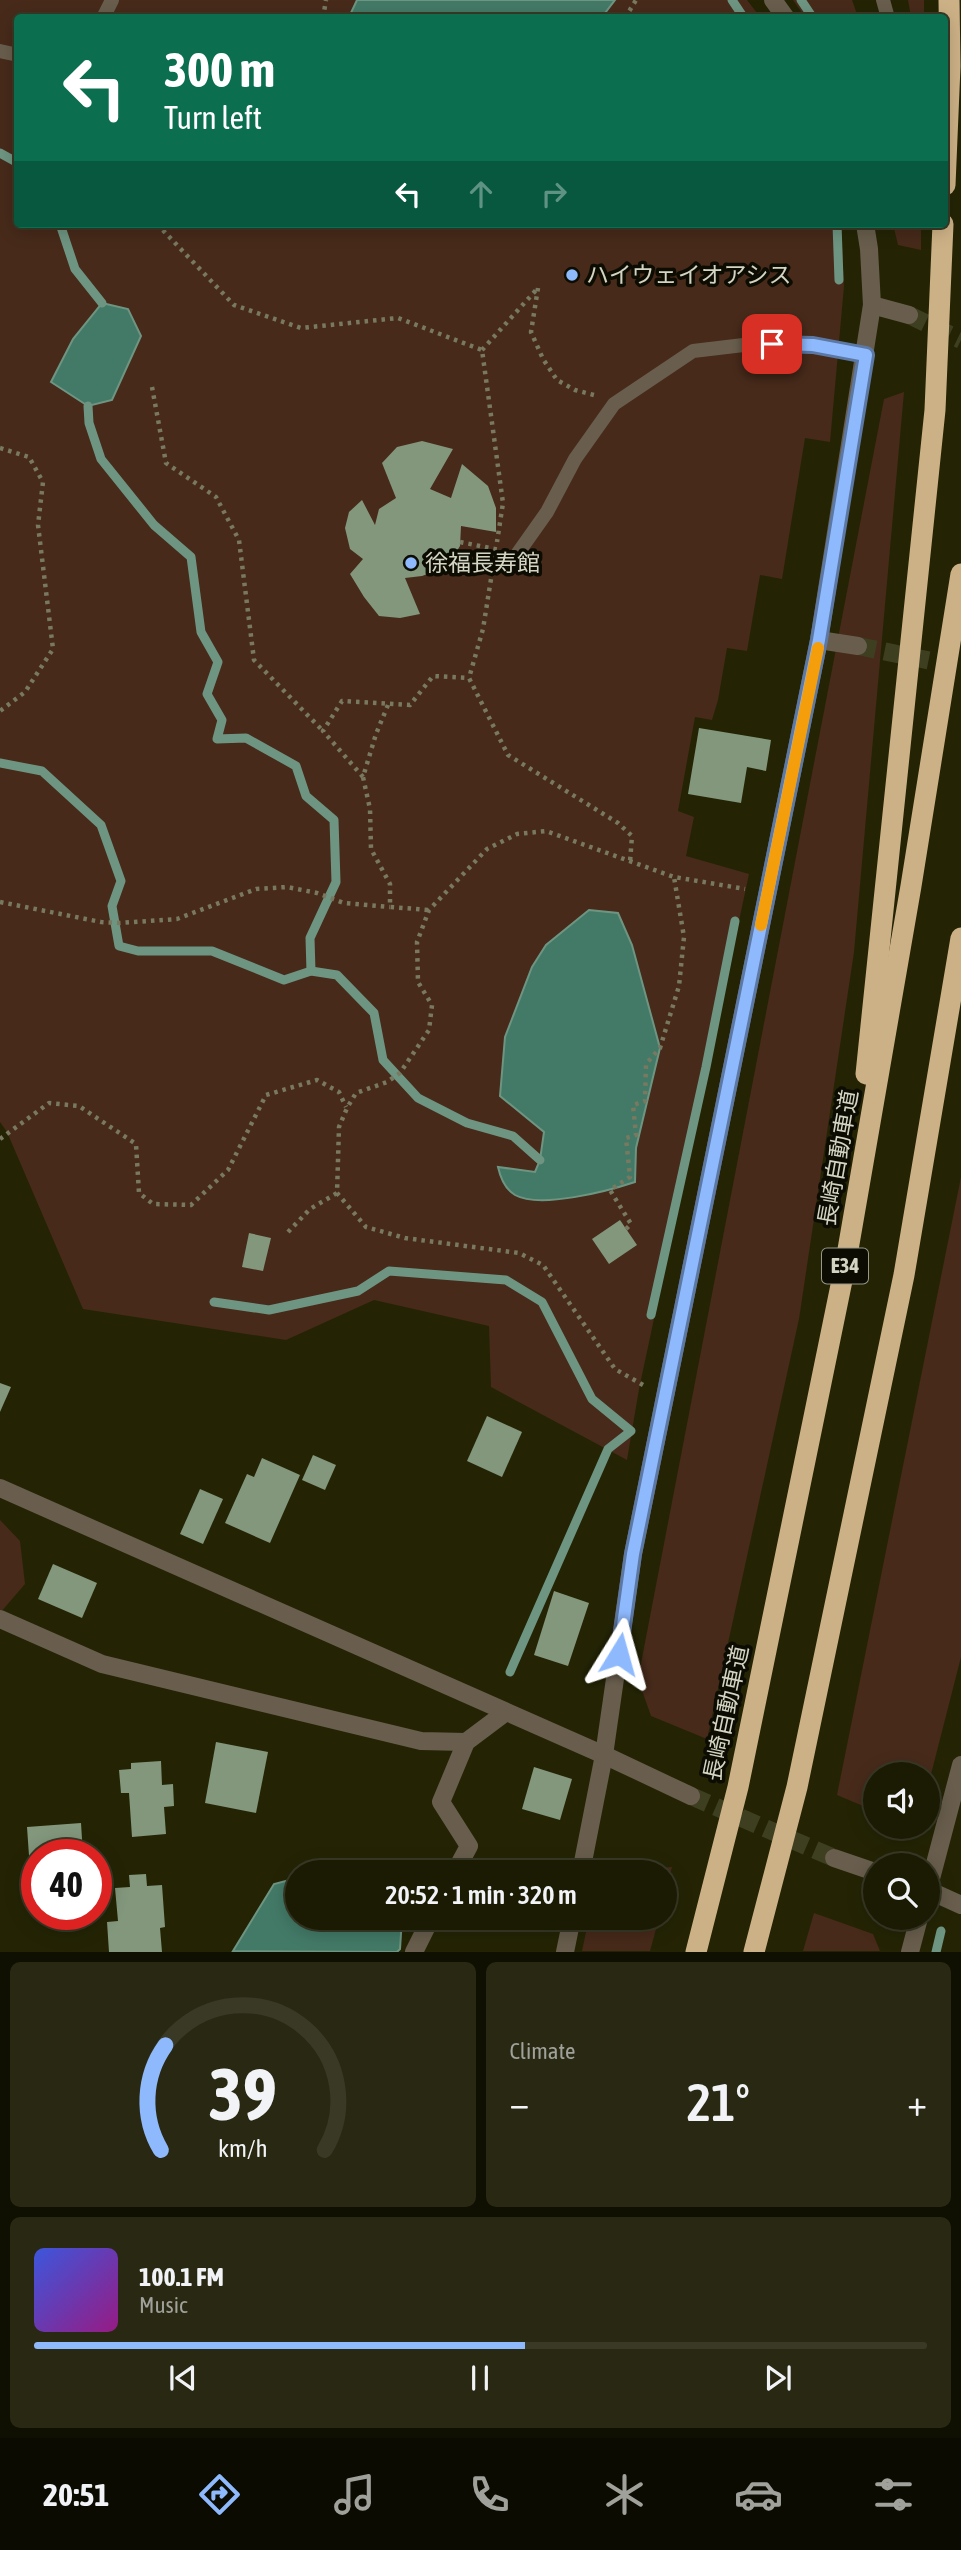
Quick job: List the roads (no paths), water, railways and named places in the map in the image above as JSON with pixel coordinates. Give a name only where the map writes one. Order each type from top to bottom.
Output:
[{"type":"highway","points":[[948,114],[949,0]]},
{"type":"highway","points":[[846,1261],[935,410],[943,228]]},
{"type":"highway","name":"長崎自動車道","points":[[696,1951],[738,1787],[846,1261],[911,886],[961,574]]},
{"type":"highway","name":"E34","points":[[754,1951],[797,1787],[904,1275],[961,938]]},
{"type":"street","points":[[583,1860],[604,1755],[636,1540],[819,640],[872,305],[866,228]]},
{"type":"street","points":[[872,305],[909,315]]},
{"type":"street","points":[[819,640],[858,646]]},
{"type":"street","points":[[0,1488],[691,1796]]},
{"type":"street","points":[[0,1619],[102,1664],[421,1741],[466,1742]]},
{"type":"street","points":[[461,1860],[469,1846],[441,1802],[466,1742],[506,1712]]},
{"type":"street","points":[[938,1853],[961,1765]]},
{"type":"street","points":[[834,1858],[863,1868]]},
{"type":"street","points":[[940,1895],[961,1905]]},
{"type":"street","points":[[414,1951],[425,1930]]},
{"type":"street","points":[[565,1951],[569,1930]]},
{"type":"street","points":[[910,1951],[916,1930]]},
{"type":"lane","points":[[518,553],[547,512],[575,458],[614,404],[693,351],[752,344],[813,345],[866,355]]},
{"type":"waterway","points":[[732,0],[741,14]]},
{"type":"waterway","points":[[801,0],[810,14]]},
{"type":"waterway","points":[[0,153],[14,161]]},
{"type":"waterway","points":[[61,228],[75,269],[102,303]]},
{"type":"waterway","points":[[837,228],[839,280]]},
{"type":"waterway","points":[[88,406],[89,423],[101,459],[154,525],[191,557],[201,632],[218,662],[207,694],[222,720],[217,739],[246,738],[296,766],[306,796],[334,820],[336,882],[310,938],[311,971]]},
{"type":"waterway","points":[[0,763],[42,771],[101,825],[121,881],[112,906],[119,946],[138,951],[212,951],[284,980],[311,971],[337,975],[374,1013],[383,1060],[418,1098],[467,1123],[513,1136],[540,1160]]},
{"type":"waterway","points":[[651,1315],[735,921]]},
{"type":"waterway","points":[[214,1302],[269,1310],[358,1291],[389,1271],[506,1280],[542,1302],[592,1399],[631,1431],[608,1449],[510,1672]]},
{"type":"waterway","points":[[936,1952],[941,1931]]},
{"type":"tunnel","points":[[909,315],[961,340]]},
{"type":"tunnel","points":[[858,646],[961,667]]},
{"type":"tunnel","points":[[691,1796],[834,1858]]},
{"type":"place","name":"ハイウェイオアシス","points":[[572,275]]},
{"type":"place","name":"徐福長寿館","points":[[411,563]]}]
